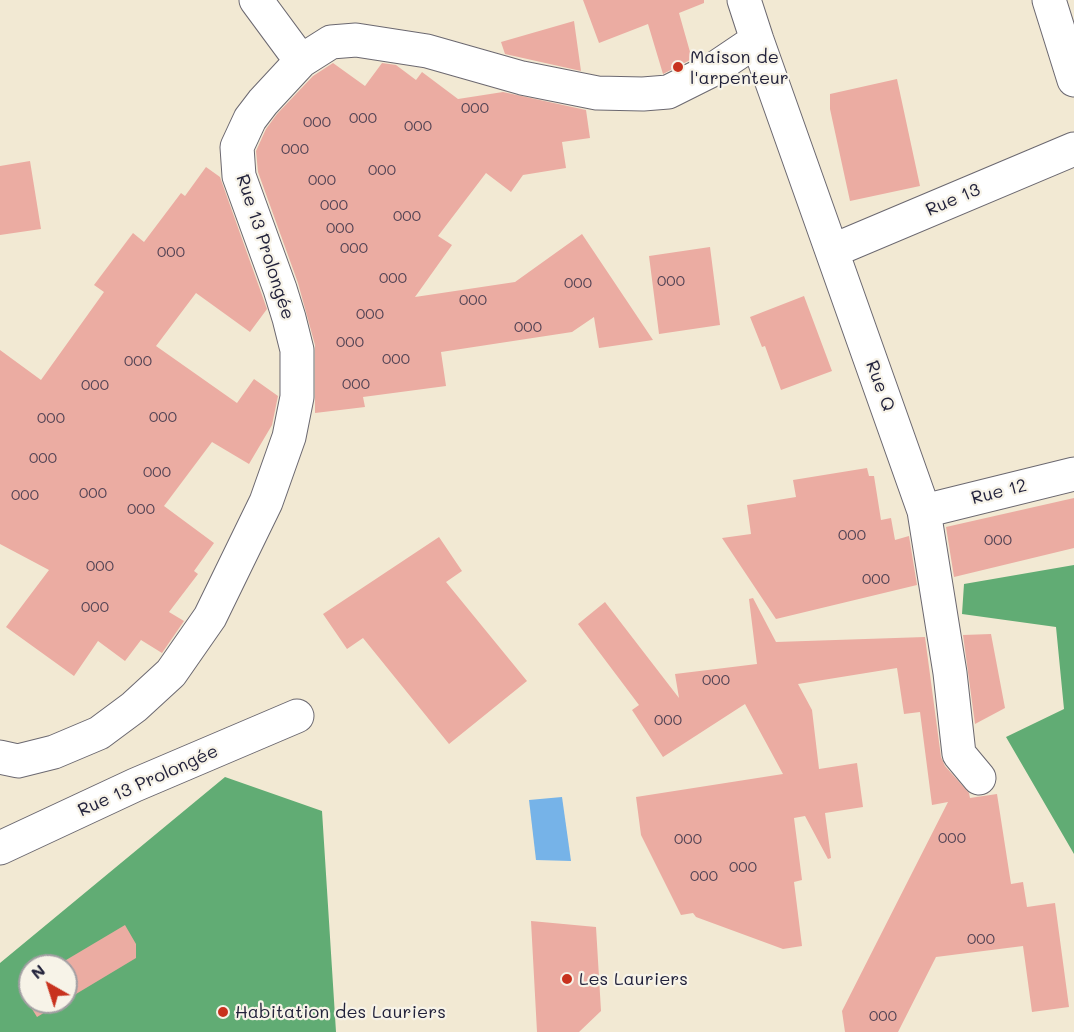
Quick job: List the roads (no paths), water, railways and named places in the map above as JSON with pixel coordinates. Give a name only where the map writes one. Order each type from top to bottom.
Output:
[{"type":"street","points":[[256,0],[301,61]]},
{"type":"street","name":"Rue Q","points":[[744,0],[924,511],[950,673],[959,754],[979,778]]},
{"type":"street","points":[[1049,0],[1074,80]]},
{"type":"street","name":"Rue 13 Prolongée","points":[[0,757],[18,761],[54,752],[99,733],[134,707],[171,673],[210,617],[266,502],[289,437],[297,398],[297,350],[280,289],[239,176],[237,147],[250,119],[301,61],[331,42],[356,40],[427,51],[522,78],[597,93],[643,94],[668,92],[714,69],[757,40]]},
{"type":"street","name":"Rue 13","points":[[832,251],[1074,149]]},
{"type":"street","name":"Rue 12","points":[[924,511],[1074,474]]},
{"type":"street","name":"Rue 13 Prolongée","points":[[0,848],[135,785],[297,716]]},
{"type":"water","points":[[562,797],[571,861],[536,860],[529,800]]},
{"type":"place","name":"Maison de l'arpenteur","points":[[678,67]]},
{"type":"place","name":"Les Lauriers","points":[[567,979]]},
{"type":"place","name":"Habitation des Lauriers","points":[[223,1012]]}]
